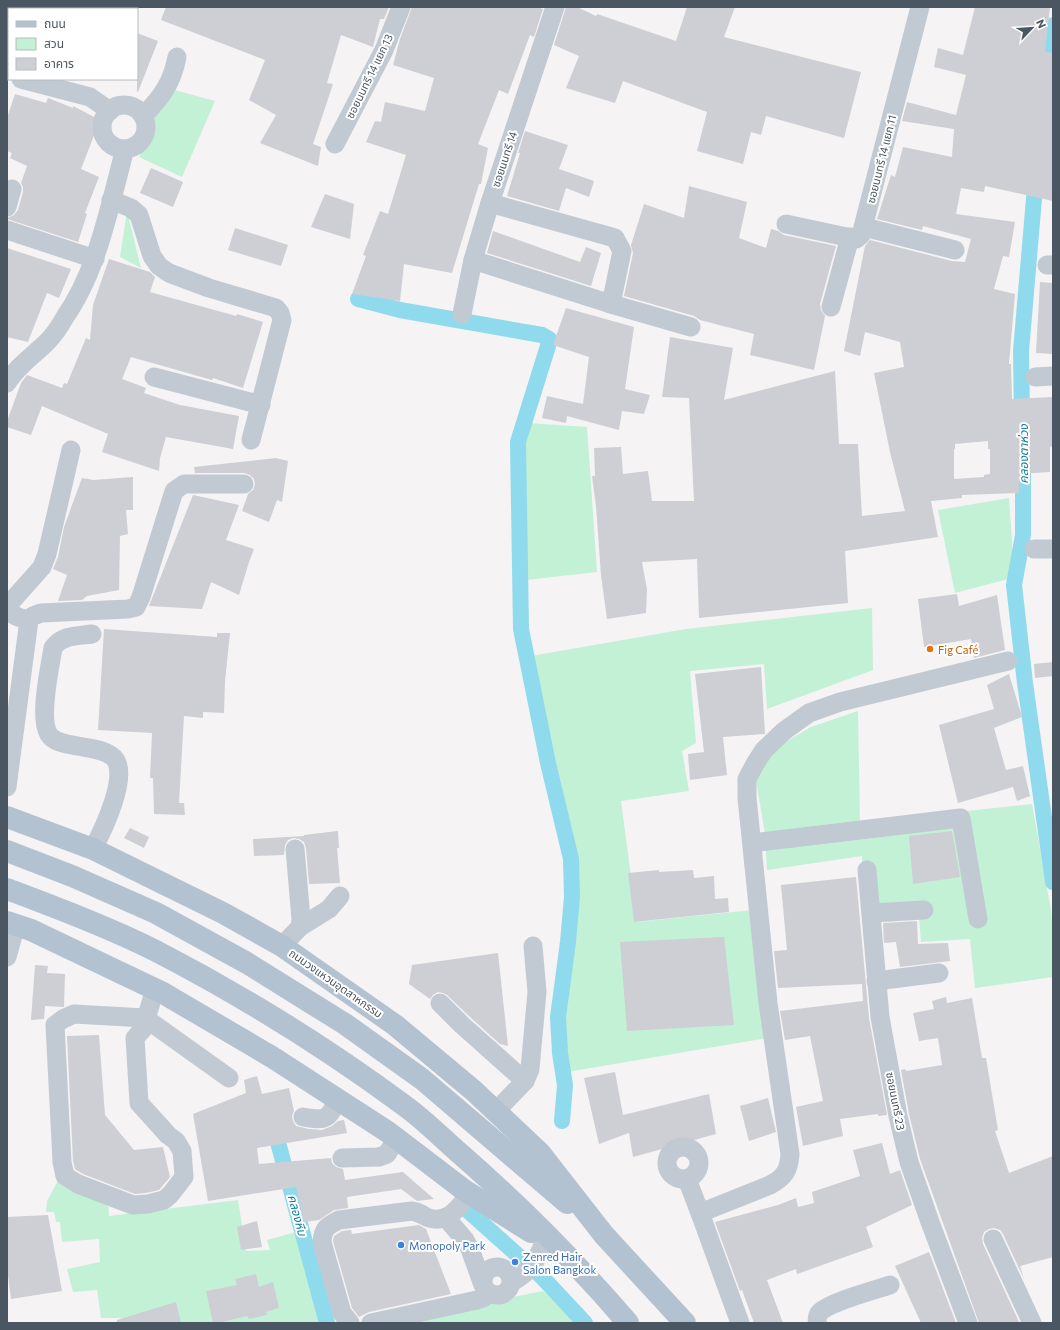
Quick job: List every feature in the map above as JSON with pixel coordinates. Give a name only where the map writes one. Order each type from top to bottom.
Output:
[{"type":"main road","name":"ถนนวงแหวนอุตสาหกรรม","points":[[7,817],[94,849],[223,913],[282,946],[395,1025],[496,1111],[540,1152],[604,1235],[685,1323]]},
{"type":"main road","name":"ถนนวงแหวนอุตสาหกรรม","points":[[7,852],[72,876],[156,913],[247,964],[345,1024],[422,1079],[515,1157],[604,1235]]},
{"type":"main road","points":[[7,889],[66,911],[156,951],[240,998],[323,1049],[406,1107],[492,1181],[567,1255],[628,1323]]},
{"type":"main road","points":[[12,923],[31,930],[155,989],[272,1057],[397,1138],[470,1194],[567,1255]]},
{"type":"street","name":"ซอยนนทรี 14 แยก 13","points":[[335,144],[384,50],[401,7]]},
{"type":"street","name":"ซอยนนทรี 14","points":[[462,314],[473,260],[490,203],[555,7]]},
{"type":"street","name":"ซอยนนทรี 14 แยก 11","points":[[831,307],[857,232],[920,7]]},
{"type":"street","points":[[143,116],[158,101],[168,85],[174,73],[177,57]]},
{"type":"street","points":[[25,80],[90,97],[110,111]]},
{"type":"street","points":[[127,105],[139,110],[143,116],[146,128],[142,140],[137,145],[125,149],[117,148],[106,138],[103,131],[103,124],[105,117],[110,111],[115,107],[127,105]]},
{"type":"street","points":[[7,383],[21,366],[48,341],[66,316],[80,291],[95,259],[125,149]]},
{"type":"street","points":[[111,200],[131,208],[139,215],[152,256],[159,266],[169,272],[209,288],[276,308],[280,313],[282,320],[251,440]]},
{"type":"street","points":[[490,203],[614,238],[622,251],[611,304]]},
{"type":"street","points":[[786,224],[857,232],[955,250]]},
{"type":"street","points":[[7,230],[95,259]]},
{"type":"street","points":[[473,260],[611,304],[691,327]]},
{"type":"street","points":[[154,377],[261,405]]},
{"type":"street","points":[[28,620],[15,616],[8,608],[10,603],[42,567],[47,554],[71,450]]},
{"type":"street","points":[[7,787],[28,620],[33,616],[40,614],[128,609],[136,607],[141,597],[174,491],[184,484],[244,484]]},
{"type":"street","points":[[1034,549],[1053,549]]},
{"type":"street","points":[[92,634],[66,637],[58,642],[53,648],[44,708],[46,726],[50,737],[57,741],[103,751],[114,758],[118,768],[117,784],[113,804],[94,849]]},
{"type":"street","points":[[700,1213],[770,1186],[780,1180],[789,1166],[790,1154],[768,1003],[747,798],[747,779],[755,764],[764,750],[784,730],[809,713],[840,702],[1008,661]]},
{"type":"street","points":[[752,842],[961,818],[978,919]]},
{"type":"street","points":[[295,849],[301,919],[300,927]]},
{"type":"street","name":"ซอยนนทรี 23","points":[[867,870],[880,1017],[898,1116],[909,1162],[968,1323]]},
{"type":"street","points":[[282,946],[300,927],[329,909],[340,896]]},
{"type":"street","points":[[872,913],[924,910]]},
{"type":"street","points":[[7,957],[12,923]]},
{"type":"street","points":[[496,1111],[525,1081],[530,1069],[536,992],[533,946]]},
{"type":"street","points":[[876,981],[939,973]]},
{"type":"street","points":[[155,989],[144,1023],[135,1038],[139,1103],[176,1141],[182,1151],[184,1177],[170,1195],[164,1200],[148,1204],[132,1205],[78,1184],[66,1176],[62,1162],[55,1025],[63,1019],[74,1014],[144,1023],[229,1078]]},
{"type":"street","points":[[440,1003],[462,1025],[525,1081]]},
{"type":"street","points":[[303,1117],[324,1119],[330,1115],[338,1099]]},
{"type":"street","points":[[342,1158],[378,1157],[387,1154],[397,1138]]},
{"type":"street","points":[[687,1179],[740,1323]]},
{"type":"street","points":[[350,1323],[342,1313],[322,1242],[322,1234],[324,1230],[330,1224],[339,1220],[412,1211],[419,1212],[428,1218],[438,1220],[447,1219],[470,1194]]},
{"type":"street","points":[[447,1219],[465,1240],[486,1289],[499,1296],[508,1291],[512,1282],[532,1267],[545,1241]]},
{"type":"street","points":[[993,1240],[1032,1323]]},
{"type":"street","points":[[817,1323],[819,1312],[829,1306],[890,1285]]},
{"type":"street","points":[[371,1323],[477,1300],[483,1298],[486,1289]]},
{"type":"green space","points":[[163,87],[215,101],[182,177],[139,157],[152,127]]},
{"type":"green space","points":[[127,211],[141,268],[120,257]]},
{"type":"green space","points":[[528,423],[587,427],[597,572],[526,580],[524,435]]},
{"type":"green space","points":[[1009,498],[1012,541],[1012,578],[955,593],[938,510]]},
{"type":"green space","points":[[872,608],[873,670],[767,709],[764,664],[690,671],[696,743],[682,751],[689,791],[621,801],[637,922],[752,910],[767,1038],[567,1072],[562,1025],[574,921],[575,867],[565,801],[531,656],[686,629]]},
{"type":"green space","points":[[858,711],[860,825],[911,817],[1032,804],[1051,910],[1053,933],[1053,977],[975,988],[970,939],[921,942],[918,903],[862,912],[862,856],[767,870],[765,834],[756,780],[767,759],[787,741],[811,727]]},
{"type":"green space","points":[[59,1179],[108,1200],[109,1216],[238,1200],[246,1251],[270,1250],[267,1240],[296,1232],[322,1323],[124,1323],[123,1318],[101,1318],[97,1290],[73,1292],[67,1269],[100,1262],[99,1239],[62,1242],[60,1222],[56,1222],[54,1212],[46,1212],[47,1201]]},
{"type":"green space","points":[[543,1291],[569,1313],[575,1323],[401,1323],[400,1320]]},
{"type":"building","points":[[166,7],[389,7],[384,19],[380,19],[373,47],[341,35],[327,83],[333,84],[313,144],[321,147],[318,166],[260,143],[276,115],[249,100],[265,60],[161,20]]},
{"type":"building","points":[[412,7],[537,7],[543,9],[534,37],[530,35],[508,94],[499,90],[478,144],[488,148],[481,184],[479,184],[452,273],[404,264],[400,301],[352,294],[366,256],[363,255],[380,211],[388,214],[406,155],[366,142],[375,121],[381,122],[385,102],[425,111],[434,78],[393,65],[400,39]]},
{"type":"building","points":[[566,7],[577,7],[596,16],[597,14],[676,41],[687,7],[735,7],[724,37],[861,72],[844,138],[766,116],[761,135],[751,132],[743,164],[697,151],[707,112],[623,81],[615,103],[566,88],[579,56],[554,45]]},
{"type":"building","points":[[975,7],[1050,7],[1045,52],[1053,53],[1053,201],[985,186],[984,192],[961,188],[956,214],[1015,222],[1009,257],[1003,256],[994,289],[1015,294],[1009,364],[1011,364],[1012,399],[1053,397],[1053,446],[1050,447],[1050,472],[1019,474],[1019,493],[962,495],[962,498],[931,501],[938,537],[845,551],[848,603],[699,618],[697,559],[642,562],[647,589],[646,613],[607,619],[601,575],[596,506],[592,476],[595,476],[594,448],[621,447],[623,474],[648,471],[652,501],[694,501],[689,398],[662,397],[670,337],[733,348],[724,400],[835,371],[839,444],[858,444],[862,516],[905,511],[890,452],[874,373],[904,367],[900,342],[865,332],[860,356],[844,351],[865,246],[870,240],[952,261],[965,262],[971,239],[923,226],[922,230],[877,219],[891,175],[895,177],[903,147],[952,157],[954,129],[902,121],[907,102],[956,115],[966,75],[934,67],[938,48],[963,55]],"holes":[[[988,441],[988,449],[990,449],[990,474],[984,475],[984,477],[954,479],[955,444]]]},
{"type":"building","points":[[138,33],[158,41],[137,92],[138,80]]},
{"type":"building","points":[[15,94],[46,103],[48,98],[73,108],[73,106],[100,120],[81,169],[99,177],[85,213],[87,214],[78,242],[7,219],[14,215],[18,210],[23,192],[21,183],[27,166],[10,158],[12,153],[7,151],[7,118]]},
{"type":"building","points":[[525,131],[568,145],[559,169],[594,181],[589,197],[566,188],[559,211],[507,196]]},
{"type":"building","points":[[151,168],[183,182],[173,207],[140,193]]},
{"type":"building","points":[[689,186],[747,202],[739,238],[766,248],[771,229],[784,235],[836,246],[820,304],[821,310],[825,316],[814,370],[750,355],[754,334],[700,320],[694,316],[624,296],[633,253],[631,245],[644,204],[684,218]]},
{"type":"building","points":[[325,194],[354,204],[350,239],[311,227]]},
{"type":"building","points":[[235,228],[288,245],[281,266],[228,250]]},
{"type":"building","points":[[493,231],[580,262],[586,247],[601,253],[591,286],[487,253]]},
{"type":"building","points":[[7,248],[71,269],[59,298],[47,293],[28,342],[7,337]]},
{"type":"building","points":[[109,259],[150,272],[155,277],[150,292],[263,322],[243,388],[213,378],[212,380],[131,357],[122,379],[146,388],[144,393],[180,405],[239,416],[233,449],[166,437],[160,458],[159,471],[102,452],[108,434],[42,406],[31,435],[7,427],[7,421],[21,383],[27,375],[62,388],[64,383],[67,384],[86,338],[90,340],[93,305]]},
{"type":"building","points":[[1040,282],[1053,283],[1053,354],[1036,353]]},
{"type":"building","points":[[566,308],[634,327],[625,389],[650,395],[644,414],[622,411],[619,430],[567,416],[566,423],[542,418],[547,396],[583,404],[589,357],[553,345]]},
{"type":"building","points":[[276,458],[288,461],[282,502],[277,500],[269,522],[242,511],[248,494],[253,490],[255,484],[254,479],[250,475],[244,473],[195,473],[194,467]]},
{"type":"building","points":[[133,477],[133,510],[126,510],[128,534],[120,536],[119,590],[87,596],[82,600],[58,601],[67,575],[53,569],[58,557],[64,527],[82,478],[93,480]]},
{"type":"building","points":[[193,495],[239,505],[226,540],[254,549],[239,595],[211,582],[202,609],[149,606]]},
{"type":"building","points":[[957,594],[959,606],[997,595],[1005,650],[974,658],[971,639],[924,647],[918,599]]},
{"type":"building","points":[[104,629],[217,637],[217,633],[230,633],[225,681],[224,713],[203,712],[203,718],[184,716],[179,803],[184,803],[185,815],[154,814],[153,778],[150,778],[152,733],[98,730]]},
{"type":"building","points":[[1053,662],[1053,676],[1035,678],[1034,664]]},
{"type":"building","points":[[761,667],[765,734],[723,737],[727,775],[690,780],[688,754],[704,752],[695,674]]},
{"type":"building","points":[[1009,674],[1022,717],[994,728],[1006,770],[1023,766],[1030,796],[1017,801],[1013,787],[958,803],[939,725],[994,709],[987,685]]},
{"type":"building","points":[[130,828],[149,837],[144,848],[124,838]]},
{"type":"building","points":[[338,831],[339,848],[337,848],[340,883],[309,884],[306,848],[304,842],[299,839],[294,838],[288,840],[285,845],[284,855],[254,856],[253,839],[304,836]]},
{"type":"building","points":[[952,831],[960,877],[913,884],[909,836]]},
{"type":"building","points":[[659,870],[659,872],[693,870],[694,878],[714,876],[715,899],[728,898],[729,912],[634,922],[628,873]]},
{"type":"building","points":[[856,877],[869,1018],[887,1115],[878,1116],[878,1114],[840,1119],[843,1136],[803,1146],[796,1107],[823,1101],[810,1036],[785,1040],[780,1011],[863,1001],[862,984],[778,988],[774,951],[787,950],[781,885]]},
{"type":"building","points":[[917,921],[918,944],[948,943],[950,961],[900,967],[896,942],[884,943],[883,923]]},
{"type":"building","points":[[724,937],[734,1025],[627,1031],[620,942]]},
{"type":"building","points":[[498,953],[508,1046],[500,1044],[447,995],[438,992],[430,999],[409,984],[412,965]]},
{"type":"building","points":[[35,965],[48,966],[47,973],[65,974],[64,1007],[45,1006],[44,1019],[31,1020]]},
{"type":"building","points":[[946,997],[947,1003],[972,998],[982,1058],[986,1058],[998,1130],[995,1131],[1009,1173],[1053,1156],[1053,1257],[1020,1266],[1024,1279],[1000,1230],[994,1228],[989,1229],[984,1232],[982,1238],[983,1244],[1019,1322],[1015,1323],[979,1323],[920,1159],[909,1114],[901,1070],[905,1069],[906,1071],[942,1065],[938,1038],[919,1041],[913,1013],[934,1009],[932,1001]]},
{"type":"building","points":[[99,1035],[105,1115],[134,1150],[163,1147],[170,1177],[159,1190],[135,1194],[83,1174],[75,1169],[73,1161],[67,1036]]},
{"type":"building","points":[[615,1072],[623,1115],[709,1094],[716,1134],[633,1157],[629,1133],[599,1144],[584,1078]]},
{"type":"building","points":[[257,1076],[262,1094],[289,1088],[294,1111],[292,1116],[296,1126],[322,1130],[332,1126],[338,1121],[344,1120],[347,1133],[257,1148],[259,1164],[331,1158],[332,1163],[336,1167],[343,1169],[345,1180],[403,1172],[434,1199],[417,1201],[401,1189],[347,1197],[348,1208],[334,1210],[319,1220],[304,1222],[296,1187],[208,1201],[193,1114],[246,1093],[244,1080]]},
{"type":"building","points":[[768,1098],[776,1132],[749,1141],[740,1106]]},
{"type":"building","points":[[882,1143],[890,1174],[900,1170],[912,1205],[866,1227],[873,1247],[797,1274],[796,1269],[767,1280],[783,1323],[754,1323],[742,1290],[740,1291],[715,1222],[778,1205],[796,1198],[798,1207],[814,1203],[812,1192],[860,1176],[853,1150]]},
{"type":"building","points":[[48,1215],[62,1291],[11,1299],[7,1268],[7,1217]]},
{"type":"building","points":[[257,1221],[262,1247],[241,1250],[237,1227]]},
{"type":"building","points":[[419,1225],[426,1229],[451,1294],[369,1312],[359,1317],[352,1308],[333,1241],[334,1236],[342,1231],[351,1230],[352,1234]]},
{"type":"building","points":[[929,1252],[956,1323],[921,1323],[895,1266]]},
{"type":"building","points":[[256,1274],[259,1287],[273,1282],[279,1308],[266,1312],[267,1315],[249,1319],[247,1316],[213,1323],[206,1291],[237,1285],[235,1279]]},
{"type":"building","points":[[176,1302],[181,1323],[117,1323],[117,1320]]},
{"type":"waterway","name":"คลองตาห่วง","points":[[1047,75],[1053,25]]},
{"type":"waterway","name":"คลองตาห่วง","points":[[1022,419],[1021,351],[1036,175]]},
{"type":"waterway","points":[[358,299],[400,310],[542,335],[549,339],[518,442],[521,629],[548,763],[571,859],[572,897],[568,942],[558,1017],[560,1053],[565,1085],[562,1121]]},
{"type":"waterway","name":"คลองตาห่วง","points":[[1023,453],[1023,535],[1014,585],[1025,683],[1053,882]]},
{"type":"waterway","name":"คลองหีบ","points":[[273,1124],[327,1323]]},
{"type":"waterway","points":[[465,1208],[542,1277],[585,1323]]},
{"type":"place","name":"Fig Café","points":[[930,649]]},
{"type":"place","name":"Monopoly Park","points":[[401,1245]]},
{"type":"place","name":"Zenred Hair Salon Bangkok","points":[[515,1262]]}]
